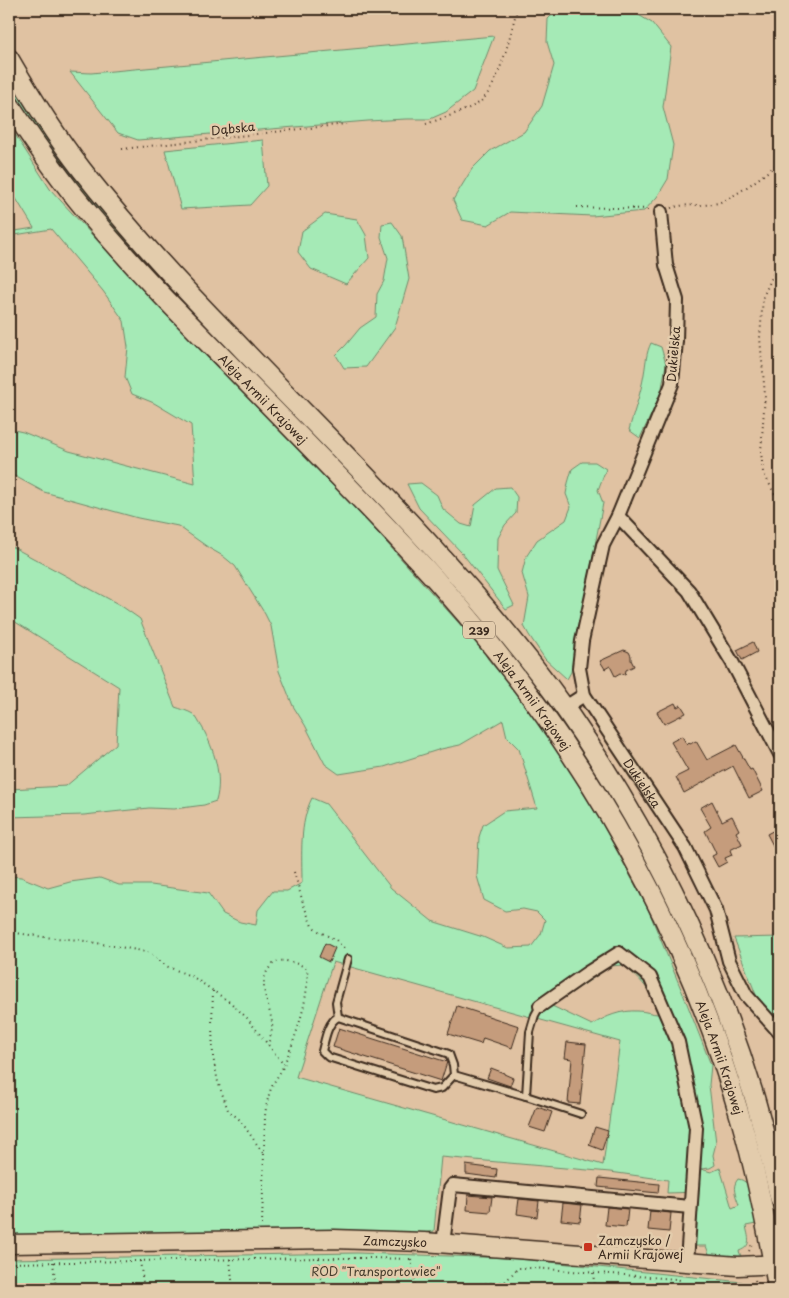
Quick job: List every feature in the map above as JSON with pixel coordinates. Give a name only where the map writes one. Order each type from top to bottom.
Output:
[{"type":"main road","name":"Aleja Armii Krajowej","points":[[9,59],[42,113],[71,155],[125,223],[196,301],[372,482],[452,569],[506,631],[564,708],[635,819],[698,943],[743,1061],[766,1138],[780,1198]]},
{"type":"main road","name":"Aleja Armii Krajowej","points":[[9,104],[63,182],[127,258],[407,547],[458,605],[522,683],[576,760],[640,868],[674,939],[700,1000],[741,1120],[777,1264],[778,1289]]},
{"type":"street","name":"Dukielska","points":[[662,212],[666,265],[677,300],[672,384],[618,516],[603,545],[582,641],[580,668],[584,695],[685,847],[716,910],[729,961],[746,995],[780,1033]]},
{"type":"street","points":[[618,516],[689,591],[732,662],[780,754]]},
{"type":"street","points":[[564,708],[584,695]]},
{"type":"street","points":[[540,1006],[619,952],[650,977],[678,1042],[696,1128],[687,1262]]},
{"type":"street","points":[[443,1244],[450,1189],[453,1185],[690,1207]]},
{"type":"street","name":"Zamczysko","points":[[9,1244],[334,1239],[443,1244],[738,1266],[777,1264]]},
{"type":"lane","points":[[338,1017],[336,1002],[348,959]]},
{"type":"lane","points":[[526,1096],[530,1032],[540,1006]]},
{"type":"lane","points":[[338,1017],[449,1054],[453,1064],[454,1075],[442,1088],[433,1090],[328,1057],[322,1051],[327,1034],[334,1020],[338,1017]]},
{"type":"lane","points":[[454,1075],[581,1114]]},
{"type":"path","points":[[426,124],[464,110],[480,101],[493,84],[506,51],[517,9]]},
{"type":"path","name":"Dąbska","points":[[122,149],[346,124]]},
{"type":"path","points":[[577,207],[650,209],[662,212],[673,207],[707,205],[720,202],[742,190],[780,162]]},
{"type":"path","points":[[780,255],[778,264],[763,297],[760,338],[766,395],[761,452],[762,472],[780,504]]},
{"type":"path","points":[[294,872],[312,926],[336,940],[347,950],[348,959]]},
{"type":"path","points":[[9,932],[79,940],[150,953],[166,966],[193,977],[232,1003],[247,1018],[284,1065]]},
{"type":"path","points":[[262,1240],[264,1116],[272,1086],[284,1065],[295,1037],[304,1002],[308,977],[307,969],[302,965],[282,960],[277,961],[267,971],[263,986],[272,1024],[268,1045]]},
{"type":"path","points":[[213,991],[213,1057],[218,1082],[228,1110],[240,1120],[264,1154]]},
{"type":"path","points":[[319,1258],[322,1289]]},
{"type":"path","points":[[9,1263],[319,1258],[411,1259],[416,1289],[505,1282],[518,1268],[676,1279],[680,1280],[684,1289]]},
{"type":"path","points":[[230,1259],[233,1289]]},
{"type":"path","points":[[140,1261],[144,1289]]},
{"type":"path","points":[[53,1262],[56,1289]]},
{"type":"path","points":[[594,1273],[595,1289]]},
{"type":"path","points":[[505,1282],[506,1289]]},
{"type":"green space","points":[[558,9],[623,9],[637,14],[652,23],[671,47],[663,107],[673,145],[668,179],[657,197],[644,211],[592,216],[510,212],[488,225],[462,220],[453,200],[472,169],[490,151],[524,132],[542,106],[554,65],[547,42],[548,19]]},
{"type":"green space","points":[[494,36],[473,91],[446,112],[430,119],[368,121],[138,140],[118,133],[70,72],[91,73]]},
{"type":"green space","points":[[9,72],[22,94],[501,636],[581,743],[649,858],[707,983],[758,1132],[779,1220],[772,1221],[735,1080],[580,756],[108,226],[12,97],[9,92]]},
{"type":"green space","points":[[9,125],[50,189],[149,297],[369,523],[483,650],[554,745],[603,825],[648,909],[711,1065],[709,1085],[716,1143],[713,1155],[715,1165],[710,1168],[701,1169],[711,1172],[720,1168],[732,1208],[739,1205],[735,1192],[736,1182],[738,1179],[747,1183],[756,1224],[746,1226],[748,1244],[739,1251],[742,1259],[711,1259],[706,1246],[695,1246],[699,1192],[667,1193],[668,1180],[610,1172],[441,1157],[434,1231],[413,1235],[9,1239],[9,876],[21,877],[48,888],[70,882],[100,878],[119,885],[151,885],[208,893],[223,914],[240,922],[256,925],[258,910],[273,891],[287,891],[302,883],[303,829],[312,798],[326,804],[391,888],[432,921],[483,937],[508,948],[531,947],[541,934],[545,920],[537,912],[523,909],[505,911],[484,900],[477,876],[479,837],[483,825],[504,811],[537,808],[519,749],[507,737],[503,720],[460,745],[384,767],[339,774],[325,764],[293,706],[279,671],[271,626],[235,566],[178,526],[138,518],[44,492],[9,473],[9,429],[23,432],[69,451],[195,484],[191,425],[154,403],[132,394],[125,377],[128,347],[124,321],[103,291],[51,229],[9,236],[9,232],[34,228],[9,187]],"holes":[[[333,962],[620,1042],[603,1165],[296,1077]],[[623,965],[650,993],[654,999],[658,1014],[626,1011],[608,1016],[592,1025],[552,1006],[611,966]]]},
{"type":"green space","points":[[263,140],[267,186],[250,205],[181,209],[165,150]]},
{"type":"green space","points":[[325,214],[357,219],[366,235],[369,258],[346,284],[311,269],[298,252],[302,231]]},
{"type":"green space","points":[[392,222],[402,236],[409,279],[395,327],[366,367],[344,368],[336,355],[360,328],[376,317],[377,294],[384,281],[388,258],[381,237],[382,224]]},
{"type":"green space","points":[[651,343],[661,347],[666,364],[661,394],[640,438],[629,430]]},
{"type":"green space","points":[[582,462],[595,462],[606,469],[598,490],[603,503],[571,672],[567,679],[545,659],[524,626],[529,597],[522,573],[526,557],[537,540],[566,520],[571,507],[566,494],[568,483],[572,469]]},
{"type":"green space","points":[[421,483],[437,495],[443,509],[461,524],[471,527],[475,505],[496,488],[510,487],[517,497],[516,513],[505,525],[498,538],[497,570],[514,605],[506,609],[462,553],[419,508],[407,484]]},
{"type":"green space","points":[[9,545],[120,605],[140,619],[175,707],[194,715],[214,753],[218,772],[216,801],[204,805],[174,809],[149,808],[84,815],[9,817],[9,789],[66,786],[116,744],[119,687],[9,618]]},
{"type":"green space","points":[[780,937],[780,1020],[758,1000],[734,938]]},
{"type":"green space","name":"ROD \"Transportowiec\"","points":[[357,1253],[511,1258],[742,1282],[743,1289],[9,1289],[9,1259]]},
{"type":"building","points":[[753,642],[757,652],[742,660],[737,650]]},
{"type":"building","points":[[624,650],[629,652],[634,666],[626,670],[625,675],[620,673],[615,676],[610,666],[605,669],[600,661]]},
{"type":"building","points":[[675,703],[677,707],[681,705],[686,713],[664,724],[657,712]]},
{"type":"building","points":[[682,736],[687,745],[696,741],[707,760],[736,745],[750,770],[752,769],[763,791],[749,798],[733,766],[684,793],[676,777],[688,771],[671,742]]},
{"type":"building","points":[[712,801],[722,821],[732,816],[739,830],[736,832],[742,844],[730,850],[732,855],[725,858],[727,862],[718,867],[712,856],[716,854],[715,851],[705,831],[711,827],[700,808]]},
{"type":"building","points":[[780,827],[780,859],[767,834]]},
{"type":"building","points":[[325,943],[335,948],[329,962],[319,957]]},
{"type":"building","points":[[457,1006],[519,1026],[512,1048],[483,1038],[481,1044],[448,1034]]},
{"type":"building","points":[[339,1028],[447,1062],[441,1081],[333,1047]]},
{"type":"building","points":[[567,1042],[586,1044],[580,1104],[568,1103],[572,1059],[565,1058]]},
{"type":"building","points":[[491,1068],[513,1078],[510,1086],[487,1078]]},
{"type":"building","points":[[537,1107],[552,1112],[545,1132],[529,1127]]},
{"type":"building","points":[[595,1127],[608,1131],[602,1150],[589,1145]]},
{"type":"building","points":[[466,1165],[497,1169],[496,1178],[466,1174]]},
{"type":"building","points":[[599,1178],[659,1184],[658,1193],[598,1187]]},
{"type":"building","points":[[468,1195],[492,1197],[490,1212],[467,1210]]},
{"type":"building","points":[[519,1199],[539,1201],[537,1217],[517,1214]]},
{"type":"building","points":[[563,1203],[582,1205],[580,1222],[561,1220]]},
{"type":"building","points":[[607,1207],[628,1209],[626,1227],[605,1225]]},
{"type":"building","points":[[650,1211],[671,1213],[669,1232],[648,1230]]},
{"type":"place","name":"Zamczysko / Armii Krajowej","points":[[588,1247]]}]
